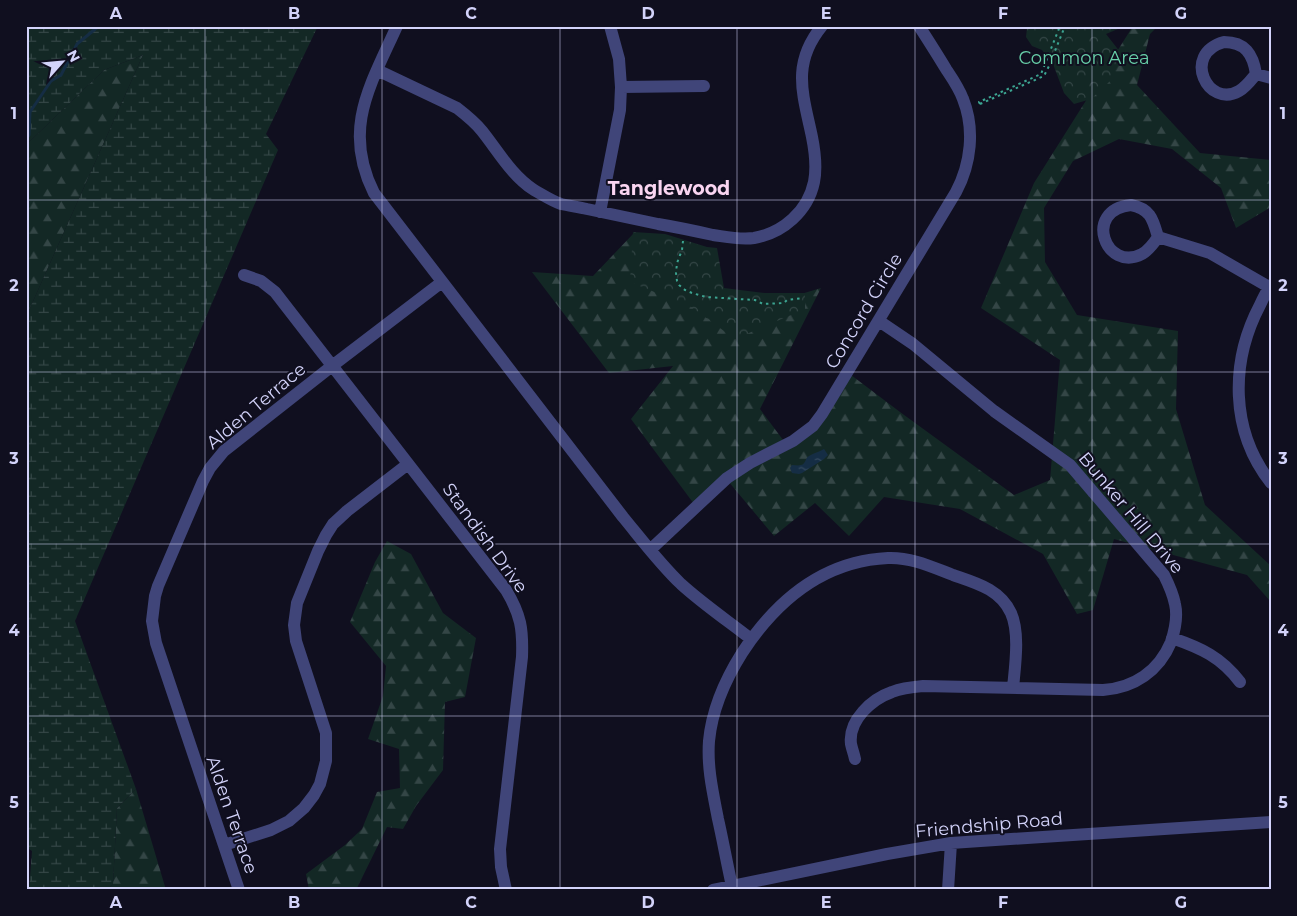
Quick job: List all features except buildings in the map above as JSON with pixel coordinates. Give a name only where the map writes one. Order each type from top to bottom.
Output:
[{"type":"street","points":[[397,26],[377,70],[360,120],[359,141],[363,166],[378,198],[623,517],[664,567],[704,604],[751,639]]},
{"type":"street","points":[[600,212],[620,110],[619,58],[610,26]]},
{"type":"street","points":[[377,70],[450,104],[462,112],[481,130],[514,173],[532,189],[547,198],[600,212],[684,229],[737,239],[755,238],[784,226],[794,218],[805,205],[811,193],[816,172],[816,156],[805,101],[802,69],[807,50],[822,26]]},
{"type":"street","name":"Concord Circle","points":[[650,550],[732,475],[750,463],[793,441],[813,426],[879,321],[956,192],[968,160],[969,121],[957,86],[919,26]]},
{"type":"street","points":[[1224,42],[1233,42],[1249,53],[1256,74],[1238,92],[1225,94],[1216,92],[1210,88],[1203,77],[1201,70],[1204,55],[1210,48],[1224,42]]},
{"type":"street","points":[[1256,74],[1271,78]]},
{"type":"street","points":[[621,87],[704,86]]},
{"type":"street","points":[[1122,206],[1138,206],[1151,216],[1158,237],[1144,253],[1127,257],[1118,255],[1110,249],[1105,241],[1103,228],[1109,214],[1115,209],[1122,206]]},
{"type":"street","points":[[1158,237],[1210,253],[1270,286],[1245,341],[1238,382],[1240,411],[1248,441],[1260,467],[1271,483]]},
{"type":"street","name":"Standish Drive","points":[[244,275],[261,281],[275,292],[506,590],[519,615],[522,630],[522,657],[500,849],[506,890]]},
{"type":"street","name":"Alden Terrace","points":[[239,890],[156,643],[152,622],[154,596],[203,481],[216,459],[229,446],[442,282]]},
{"type":"street","name":"Bunker Hill Drive","points":[[855,759],[851,743],[852,730],[857,720],[870,705],[882,696],[909,687],[923,686],[1014,684],[1102,690],[1113,689],[1136,682],[1156,666],[1169,647],[1175,629],[1176,610],[1171,588],[1164,575],[1078,473],[1064,459],[994,410],[913,344],[879,321]]},
{"type":"street","points":[[224,845],[271,830],[289,821],[304,808],[320,784],[326,761],[326,733],[296,641],[294,625],[297,604],[318,551],[333,524],[408,464]]},
{"type":"street","points":[[732,886],[710,781],[709,741],[714,713],[732,669],[751,639],[780,605],[799,590],[821,576],[844,566],[868,560],[889,558],[916,561],[983,585],[1006,604],[1014,622],[1016,636],[1014,684]]},
{"type":"street","points":[[1172,638],[1211,654],[1231,670],[1240,682]]},
{"type":"street","name":"Friendship Road","points":[[713,890],[887,854],[951,843],[1271,822]]},
{"type":"street","points":[[948,890],[951,843]]},
{"type":"path","points":[[1060,26],[1041,74],[979,102],[980,104],[1044,76],[1050,66],[1065,26]]},
{"type":"path","points":[[684,229],[682,250],[677,263],[676,273],[679,285],[685,290],[706,298],[755,300],[763,304],[784,303],[787,300],[803,298]]},
{"type":"green space","points":[[26,26],[318,26],[266,134],[278,150],[75,621],[136,789],[117,808],[113,884],[107,890],[29,890],[32,851],[26,847],[26,317],[143,55],[104,70],[26,145]]},
{"type":"green space","name":"Common Area","points":[[1029,26],[1125,26],[1106,34],[1124,57],[1115,67],[1112,79],[1104,87],[1091,99],[1074,104],[1064,93],[1053,64],[1042,50],[1032,46],[1026,37]]},
{"type":"green space","points":[[1133,26],[1158,26],[1150,34],[1137,85],[1200,153],[1271,160],[1271,207],[1236,228],[1221,188],[1172,149],[1119,139],[1073,161],[1044,208],[1045,262],[1077,315],[1178,331],[1176,409],[1205,505],[1271,566],[1271,602],[1247,575],[1114,539],[1093,610],[1077,614],[1043,554],[960,509],[884,497],[849,536],[815,503],[774,536],[728,481],[697,508],[631,419],[673,366],[609,373],[532,272],[593,276],[633,234],[723,306],[791,297],[821,288],[760,409],[789,448],[851,375],[1014,495],[1050,480],[1060,360],[981,308],[1034,183]]},
{"type":"green space","points":[[143,55],[26,317],[26,145],[104,70]]},
{"type":"green space","points":[[633,232],[665,234],[707,247],[717,248],[724,288],[765,293],[805,293],[805,309],[735,339],[691,307],[630,282]]},
{"type":"green space","points":[[387,541],[411,554],[443,613],[476,638],[465,697],[445,702],[443,770],[416,806],[403,829],[387,827],[356,890],[309,890],[306,874],[345,845],[362,829],[377,792],[400,788],[399,749],[368,739],[383,696],[386,666],[350,622],[375,562]]},
{"type":"green space","points":[[136,789],[166,890],[107,890],[113,884],[117,808]]},
{"type":"water","points":[[824,449],[828,455],[824,459],[802,473],[792,473],[790,468],[792,465],[803,464],[808,457]]},
{"type":"waterway","points":[[26,139],[29,135],[30,112],[51,81],[61,75],[77,44],[99,26]]},
{"type":"district","name":"Tanglewood","points":[[669,188]]}]
